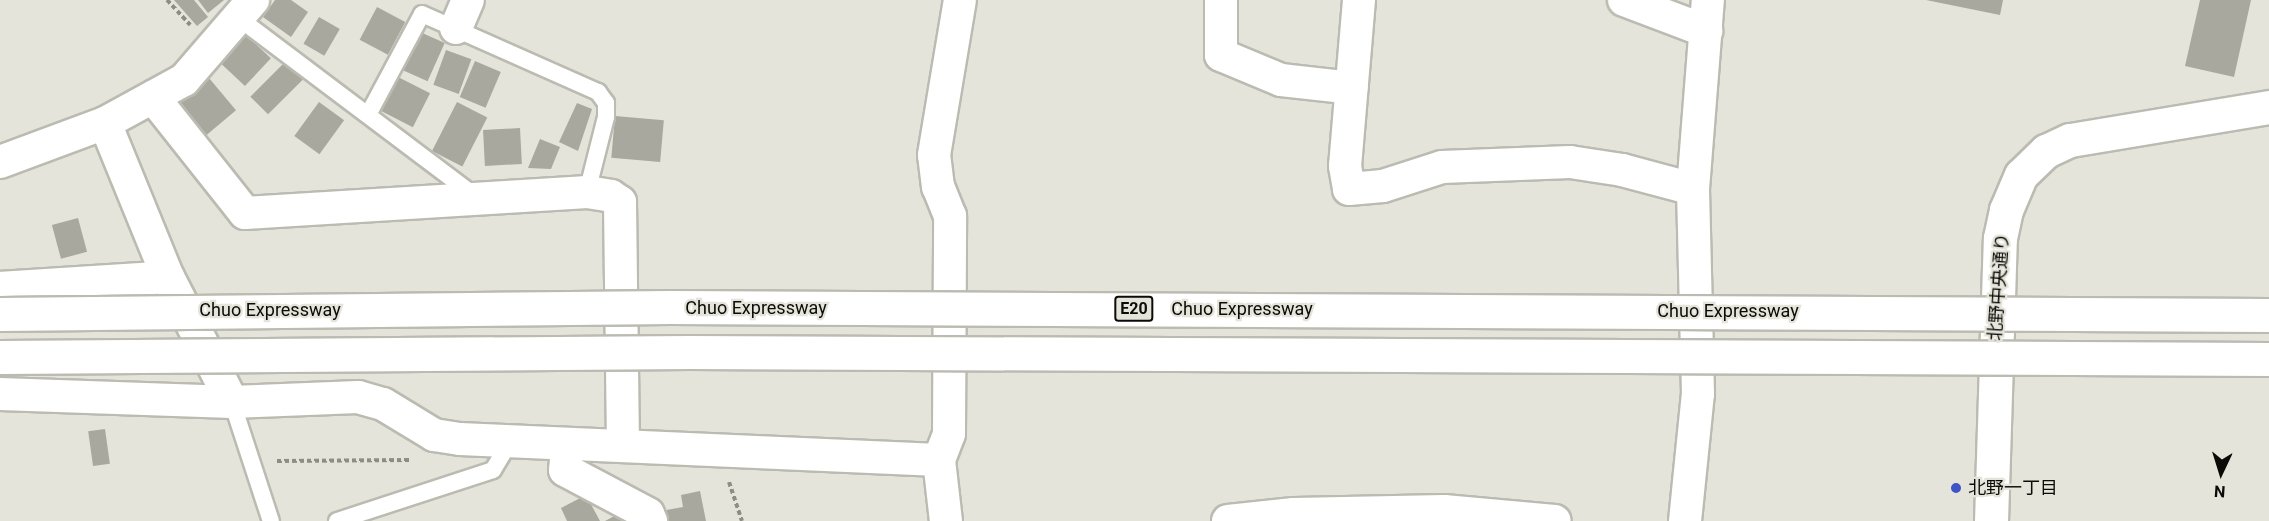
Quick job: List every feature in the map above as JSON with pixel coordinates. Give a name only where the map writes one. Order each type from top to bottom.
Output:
[{"type":"main road","name":"北野中央通り","points":[[1991,521],[2000,238],[2006,210],[2021,175],[2046,151],[2070,140],[2269,107]]},
{"type":"main road","name":"Chuo Expressway","points":[[0,314],[683,307],[2269,315]]},
{"type":"main road","points":[[0,357],[700,352],[2269,359]]},
{"type":"street","points":[[946,521],[939,460],[950,435],[950,216],[938,187],[934,155],[960,0]]},
{"type":"street","points":[[1221,0],[1221,55],[1281,80],[1352,88]]},
{"type":"street","points":[[1359,0],[1345,181],[1349,189],[1383,186],[1442,167],[1570,162],[1622,170],[1693,189]]},
{"type":"street","points":[[1624,0],[1706,31]]},
{"type":"street","points":[[1685,521],[1698,394],[1693,189],[1708,0]]},
{"type":"street","points":[[0,162],[105,123],[184,80],[246,9]]},
{"type":"street","points":[[153,97],[245,213],[481,201],[587,192],[611,196],[620,202],[623,214],[623,445]]},
{"type":"street","points":[[105,123],[168,277],[232,402]]},
{"type":"street","points":[[0,288],[168,277]]},
{"type":"street","points":[[0,394],[232,402],[358,397],[383,405],[434,435],[509,443],[623,445],[939,460]]},
{"type":"street","points":[[567,444],[565,470],[648,514],[651,521]]},
{"type":"street","points":[[1228,521],[1294,514],[1444,511],[1555,521]]},
{"type":"lane","points":[[246,9],[369,113],[481,201]]},
{"type":"lane","points":[[369,113],[422,14],[462,14],[598,92],[606,103],[606,117],[587,192]]},
{"type":"lane","points":[[232,402],[249,461],[271,521]]},
{"type":"lane","points":[[337,521],[493,470],[509,443]]},
{"type":"path","points":[[249,461],[415,460]]},
{"type":"path","points":[[725,470],[742,521]]},
{"type":"building","points":[[174,0],[194,0],[208,17],[197,26]]},
{"type":"building","points":[[198,0],[224,0],[208,13]]},
{"type":"building","points":[[275,0],[291,0],[308,12],[291,37],[263,17]]},
{"type":"building","points":[[1926,0],[2003,0],[2000,15]]},
{"type":"building","points":[[2200,0],[2251,0],[2234,77],[2185,66]]},
{"type":"building","points":[[377,7],[405,22],[388,55],[360,40]]},
{"type":"building","points":[[319,17],[340,29],[324,56],[304,44]]},
{"type":"building","points":[[420,32],[445,43],[428,81],[403,70]]},
{"type":"building","points":[[246,35],[271,58],[245,86],[220,63]]},
{"type":"building","points":[[446,50],[471,59],[459,94],[433,85]]},
{"type":"building","points":[[475,61],[501,72],[486,108],[460,97]]},
{"type":"building","points":[[285,62],[303,80],[268,114],[250,97]]},
{"type":"building","points":[[398,77],[430,93],[413,127],[381,111]]},
{"type":"building","points":[[209,78],[236,110],[200,140],[173,108]]},
{"type":"building","points":[[319,102],[344,120],[319,154],[294,136]]},
{"type":"building","points":[[457,102],[487,117],[462,166],[432,151]]},
{"type":"building","points":[[577,103],[592,109],[578,151],[559,142]]},
{"type":"building","points":[[615,116],[664,120],[660,162],[611,158]]},
{"type":"building","points":[[520,128],[522,164],[485,166],[483,130]]},
{"type":"building","points":[[540,139],[560,147],[551,169],[528,168]]},
{"type":"building","points":[[78,218],[87,252],[61,259],[52,225]]},
{"type":"building","points":[[105,429],[110,464],[93,466],[88,431]]},
{"type":"building","points":[[700,491],[706,521],[662,521],[661,511],[683,507],[681,495]]},
{"type":"building","points":[[586,495],[600,521],[567,521],[561,508]]},
{"type":"building","points":[[620,513],[626,521],[605,521]]},
{"type":"place","name":"北野一丁目","points":[[1956,488]]}]
